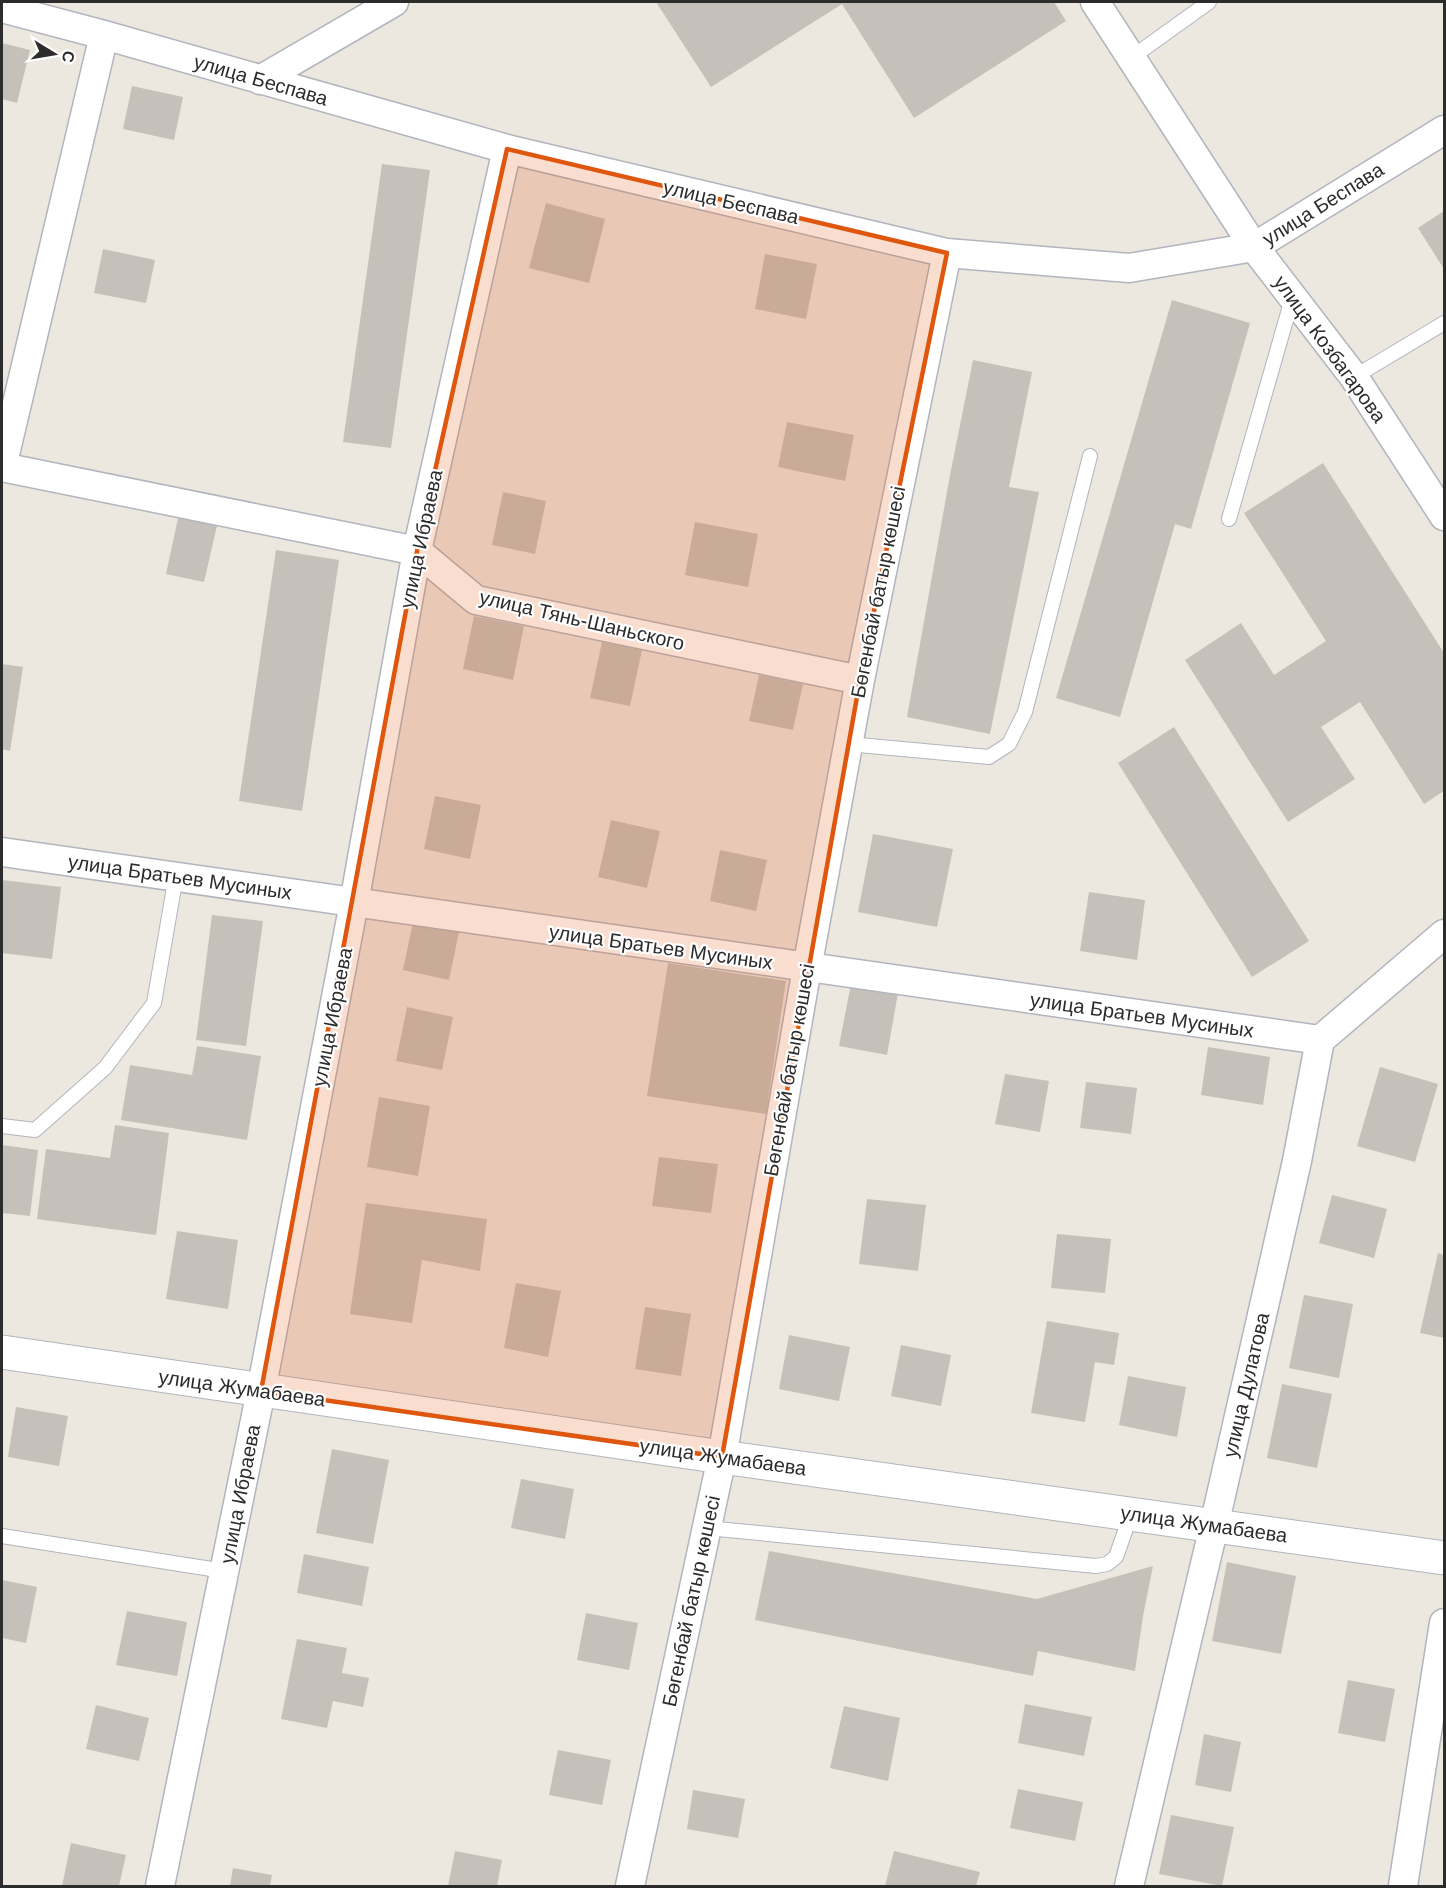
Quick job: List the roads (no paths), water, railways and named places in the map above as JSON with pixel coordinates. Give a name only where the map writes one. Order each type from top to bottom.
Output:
[{"type":"street","points":[[260,80],[394,2]]},
{"type":"street","name":"улица Козбагарова","points":[[1095,2],[1254,247],[1354,377],[1444,516]]},
{"type":"street","name":"улица Беспава","points":[[2,8],[507,148],[947,253],[1129,267],[1254,247],[1444,130]]},
{"type":"street","points":[[2,467],[104,35]]},
{"type":"street","name":"улица Ибраева","points":[[160,1887],[261,1391],[354,903],[417,551],[507,148]]},
{"type":"street","name":"Бөгенбай батыр көшесі","points":[[630,1887],[722,1457],[848,744],[947,253]]},
{"type":"street","name":"улица Тянь-Шаньского","points":[[2,467],[417,551],[477,600],[860,680]]},
{"type":"street","name":"улица Братьев Мусиных","points":[[2,852],[1320,1041]]},
{"type":"street","points":[[1320,1041],[1444,934]]},
{"type":"street","name":"улица Дулатова","points":[[1128,1887],[1214,1526],[1297,1161],[1320,1041]]},
{"type":"street","name":"улица Жумабаева","points":[[2,1352],[722,1457],[1444,1558]]},
{"type":"street","points":[[1403,1887],[1444,1623]]},
{"type":"lane","points":[[1131,58],[1209,2]]},
{"type":"lane","points":[[1228,519],[1293,297]]},
{"type":"lane","points":[[1354,377],[1444,323]]},
{"type":"lane","points":[[848,744],[988,757],[1009,744],[1025,712],[1090,456]]},
{"type":"lane","points":[[2,1126],[35,1130],[105,1068],[154,1003],[176,876]]},
{"type":"lane","points":[[706,1528],[1096,1566],[1107,1564],[1116,1557],[1131,1514]]},
{"type":"lane","points":[[2,1536],[224,1571]]}]
